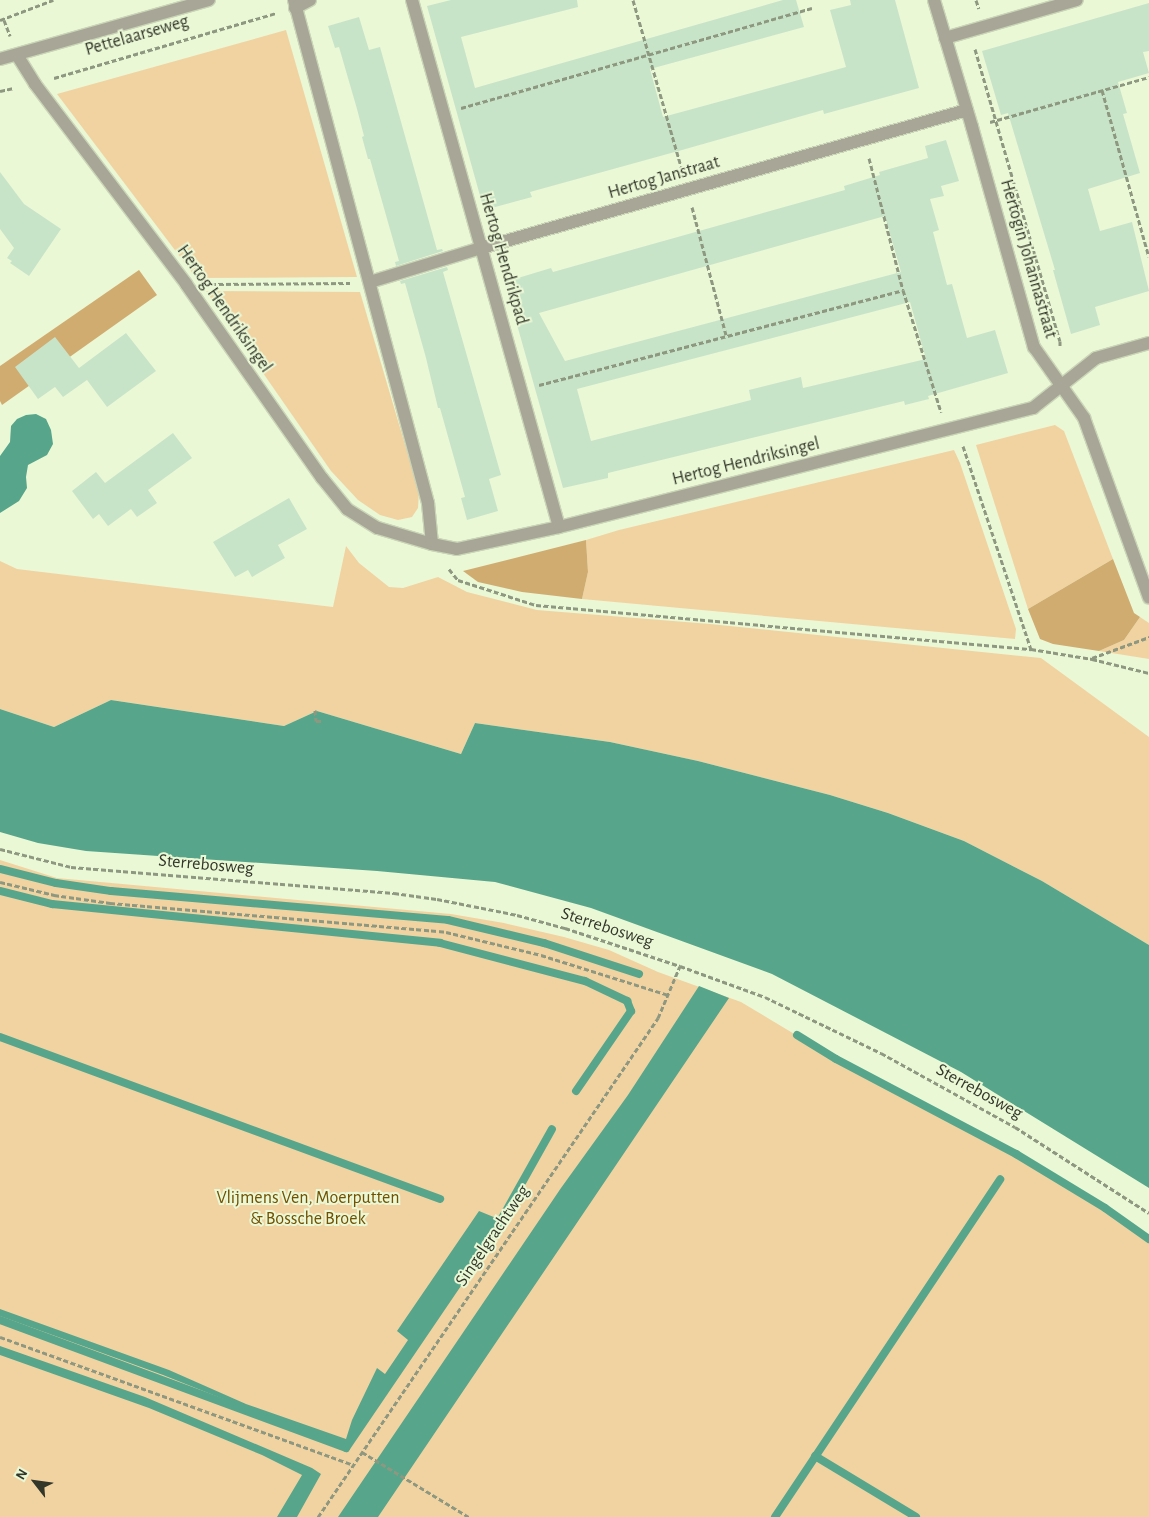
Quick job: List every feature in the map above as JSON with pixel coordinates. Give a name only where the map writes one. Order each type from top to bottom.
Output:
[{"type":"street","name":"Pettelaarseweg","points":[[0,59],[209,0]]},
{"type":"street","points":[[310,0],[294,4],[428,504],[432,544]]},
{"type":"street","name":"Hertog Hendrikpad","points":[[412,0],[560,527]]},
{"type":"street","name":"Hertogin Johannastraat","points":[[934,0],[972,126],[1034,348],[1084,418],[1149,598]]},
{"type":"street","points":[[945,38],[1077,0]]},
{"type":"street","name":"Hertog Hendriksingel","points":[[17,55],[35,84],[186,284],[322,478],[347,509],[378,528],[432,544],[457,549],[560,527],[1033,408],[1096,358],[1149,343]]},
{"type":"street","name":"Hertog Janstraat","points":[[370,282],[482,248],[967,110]]},
{"type":"path","points":[[0,20],[53,0]]},
{"type":"path","points":[[633,0],[647,55],[688,190],[726,335]]},
{"type":"path","points":[[976,0],[984,27],[974,45],[1060,341],[1060,350]]},
{"type":"path","name":"Pettelaarseweg","points":[[0,91],[35,84],[294,4]]},
{"type":"path","points":[[443,112],[812,8]]},
{"type":"path","points":[[972,126],[1149,77]]},
{"type":"path","points":[[1102,90],[1149,257]]},
{"type":"path","points":[[864,139],[903,290],[1031,649]]},
{"type":"path","points":[[186,284],[370,282]]},
{"type":"path","points":[[521,389],[903,290]]},
{"type":"path","points":[[432,544],[458,580],[536,605],[1031,649],[1092,658],[1149,673]]},
{"type":"path","points":[[1092,658],[1149,636]]},
{"type":"path","points":[[316,710],[316,721],[321,721]]},
{"type":"path","name":"Sterrebosweg","points":[[0,849],[72,867],[384,892],[437,899],[557,926],[680,966],[765,997],[881,1053],[1015,1127],[1149,1213]]},
{"type":"path","points":[[0,882],[54,895],[110,903],[446,932],[541,955],[669,996]]},
{"type":"path","name":"Singelgrachtweg","points":[[318,1517],[653,1026],[669,996],[680,966]]},
{"type":"path","points":[[0,1337],[353,1465]]},
{"type":"path","points":[[362,1452],[469,1517]]},
{"type":"green space","points":[[286,30],[357,277],[196,278],[57,94]]},
{"type":"green space","points":[[206,291],[360,292],[419,492],[418,508],[412,517],[398,520],[380,515],[358,500],[331,471]]},
{"type":"green space","points":[[1055,425],[1064,431],[1113,559],[1028,609],[976,445]]},
{"type":"green space","points":[[954,450],[1016,629],[1015,639],[582,599],[588,572],[586,540],[619,530]]},
{"type":"green space","points":[[346,546],[359,563],[389,587],[403,588],[438,577],[467,592],[537,610],[710,624],[1041,658],[1149,737],[1149,945],[1042,881],[964,841],[888,813],[830,795],[698,761],[610,742],[475,723],[461,754],[317,711],[284,726],[111,700],[54,727],[0,709],[0,561],[17,569],[333,607]]},
{"type":"green space","points":[[1140,617],[1149,623],[1149,659],[1099,651],[1124,640]]},
{"type":"green space","name":"Vlijmens Ven, Moerputten & Bossche Broek","points":[[0,860],[57,878],[451,914],[504,923],[609,950],[658,972],[741,1002],[836,1059],[1016,1154],[1105,1208],[1149,1239],[1149,1517],[0,1517]]},
{"type":"shaded area","points":[[139,270],[157,295],[2,405],[0,401],[0,366]]},
{"type":"shaded area","points":[[36,414],[46,419],[51,430],[53,444],[47,455],[28,465],[27,488],[19,501],[0,513],[0,456],[10,442],[11,426],[17,419],[26,415]]},
{"type":"shaded area","points":[[586,540],[588,572],[582,599],[522,592],[478,582],[463,571]]},
{"type":"shaded area","points":[[1113,559],[1134,613],[1140,617],[1124,640],[1099,651],[1053,644],[1040,639],[1028,609]]},
{"type":"shaded area","points":[[111,700],[284,726],[317,711],[461,754],[475,723],[610,742],[698,761],[830,795],[888,813],[964,841],[1042,881],[1149,945],[1149,1188],[961,1072],[772,974],[591,908],[495,882],[377,871],[86,851],[38,843],[0,832],[0,709],[54,727]]},
{"type":"shaded area","points":[[699,986],[729,998],[378,1517],[338,1517],[561,1188],[628,1095]]},
{"type":"shaded area","points":[[479,1211],[501,1220],[346,1448],[163,1375],[0,1316],[0,1309],[169,1370],[246,1404],[346,1439],[352,1420],[377,1368],[385,1374],[408,1340],[397,1331]]},
{"type":"shaded area","points":[[0,1346],[145,1397],[312,1468],[321,1474],[297,1517],[277,1517],[302,1475],[262,1455],[149,1408],[0,1355]]},
{"type":"building","points":[[451,0],[577,0],[578,7],[461,37],[475,88],[783,0],[796,0],[804,27],[650,69],[663,117],[846,67],[830,10],[851,5],[850,0],[895,0],[919,88],[824,114],[823,110],[530,192],[532,197],[484,210],[427,6]]},
{"type":"building","points":[[1149,3],[1149,51],[1143,52],[1149,73],[1118,82],[1127,113],[1123,114],[1140,173],[1088,189],[1100,231],[1132,222],[1149,291],[1095,307],[1100,325],[1071,334],[1053,270],[1055,270],[1008,113],[1001,115],[982,51]]},
{"type":"building","points":[[359,17],[369,50],[380,47],[437,250],[442,249],[443,251],[396,266],[395,262],[399,261],[370,159],[368,159],[357,109],[339,47],[335,48],[328,26]]},
{"type":"building","points":[[946,140],[959,181],[941,186],[944,196],[930,199],[939,230],[933,232],[947,285],[952,284],[967,338],[995,330],[1008,373],[928,396],[929,399],[905,405],[904,401],[608,473],[608,478],[563,488],[505,282],[551,268],[553,272],[845,190],[844,186],[880,175],[879,172],[928,158],[925,146]],"holes":[[[885,216],[901,272],[565,361],[539,313]],[[910,302],[926,359],[803,388],[801,377],[749,390],[751,400],[591,441],[577,389]]]},
{"type":"building","points":[[0,172],[24,204],[61,229],[29,276],[10,263],[12,261],[7,258],[14,248],[0,229]]},
{"type":"building","points":[[447,267],[448,270],[443,272],[501,475],[489,479],[498,511],[467,520],[461,498],[465,497],[440,408],[438,408],[405,283],[401,284],[400,281]]},
{"type":"building","points":[[126,333],[156,371],[107,407],[87,380],[63,397],[55,387],[38,399],[15,367],[55,337],[79,368]]},
{"type":"building","points":[[173,433],[192,458],[148,490],[157,503],[137,517],[131,509],[108,526],[99,514],[93,519],[72,491],[96,472],[105,483]]},
{"type":"building","points":[[289,498],[307,529],[278,545],[285,558],[252,577],[248,570],[235,577],[213,542]]},
{"type":"waterway","points":[[0,869],[56,883],[111,891],[448,920],[544,943],[639,974]]},
{"type":"waterway","points":[[0,891],[52,904],[440,943],[585,981],[627,1001],[631,1011],[576,1091]]},
{"type":"waterway","points":[[797,1035],[836,1059],[1016,1154],[1105,1208],[1149,1239]]},
{"type":"waterway","points":[[0,1037],[440,1199]]},
{"type":"waterway","points":[[0,1320],[346,1448],[501,1220],[552,1129]]},
{"type":"waterway","points":[[775,1517],[1000,1179]]},
{"type":"waterway","points":[[815,1456],[916,1517]]}]
